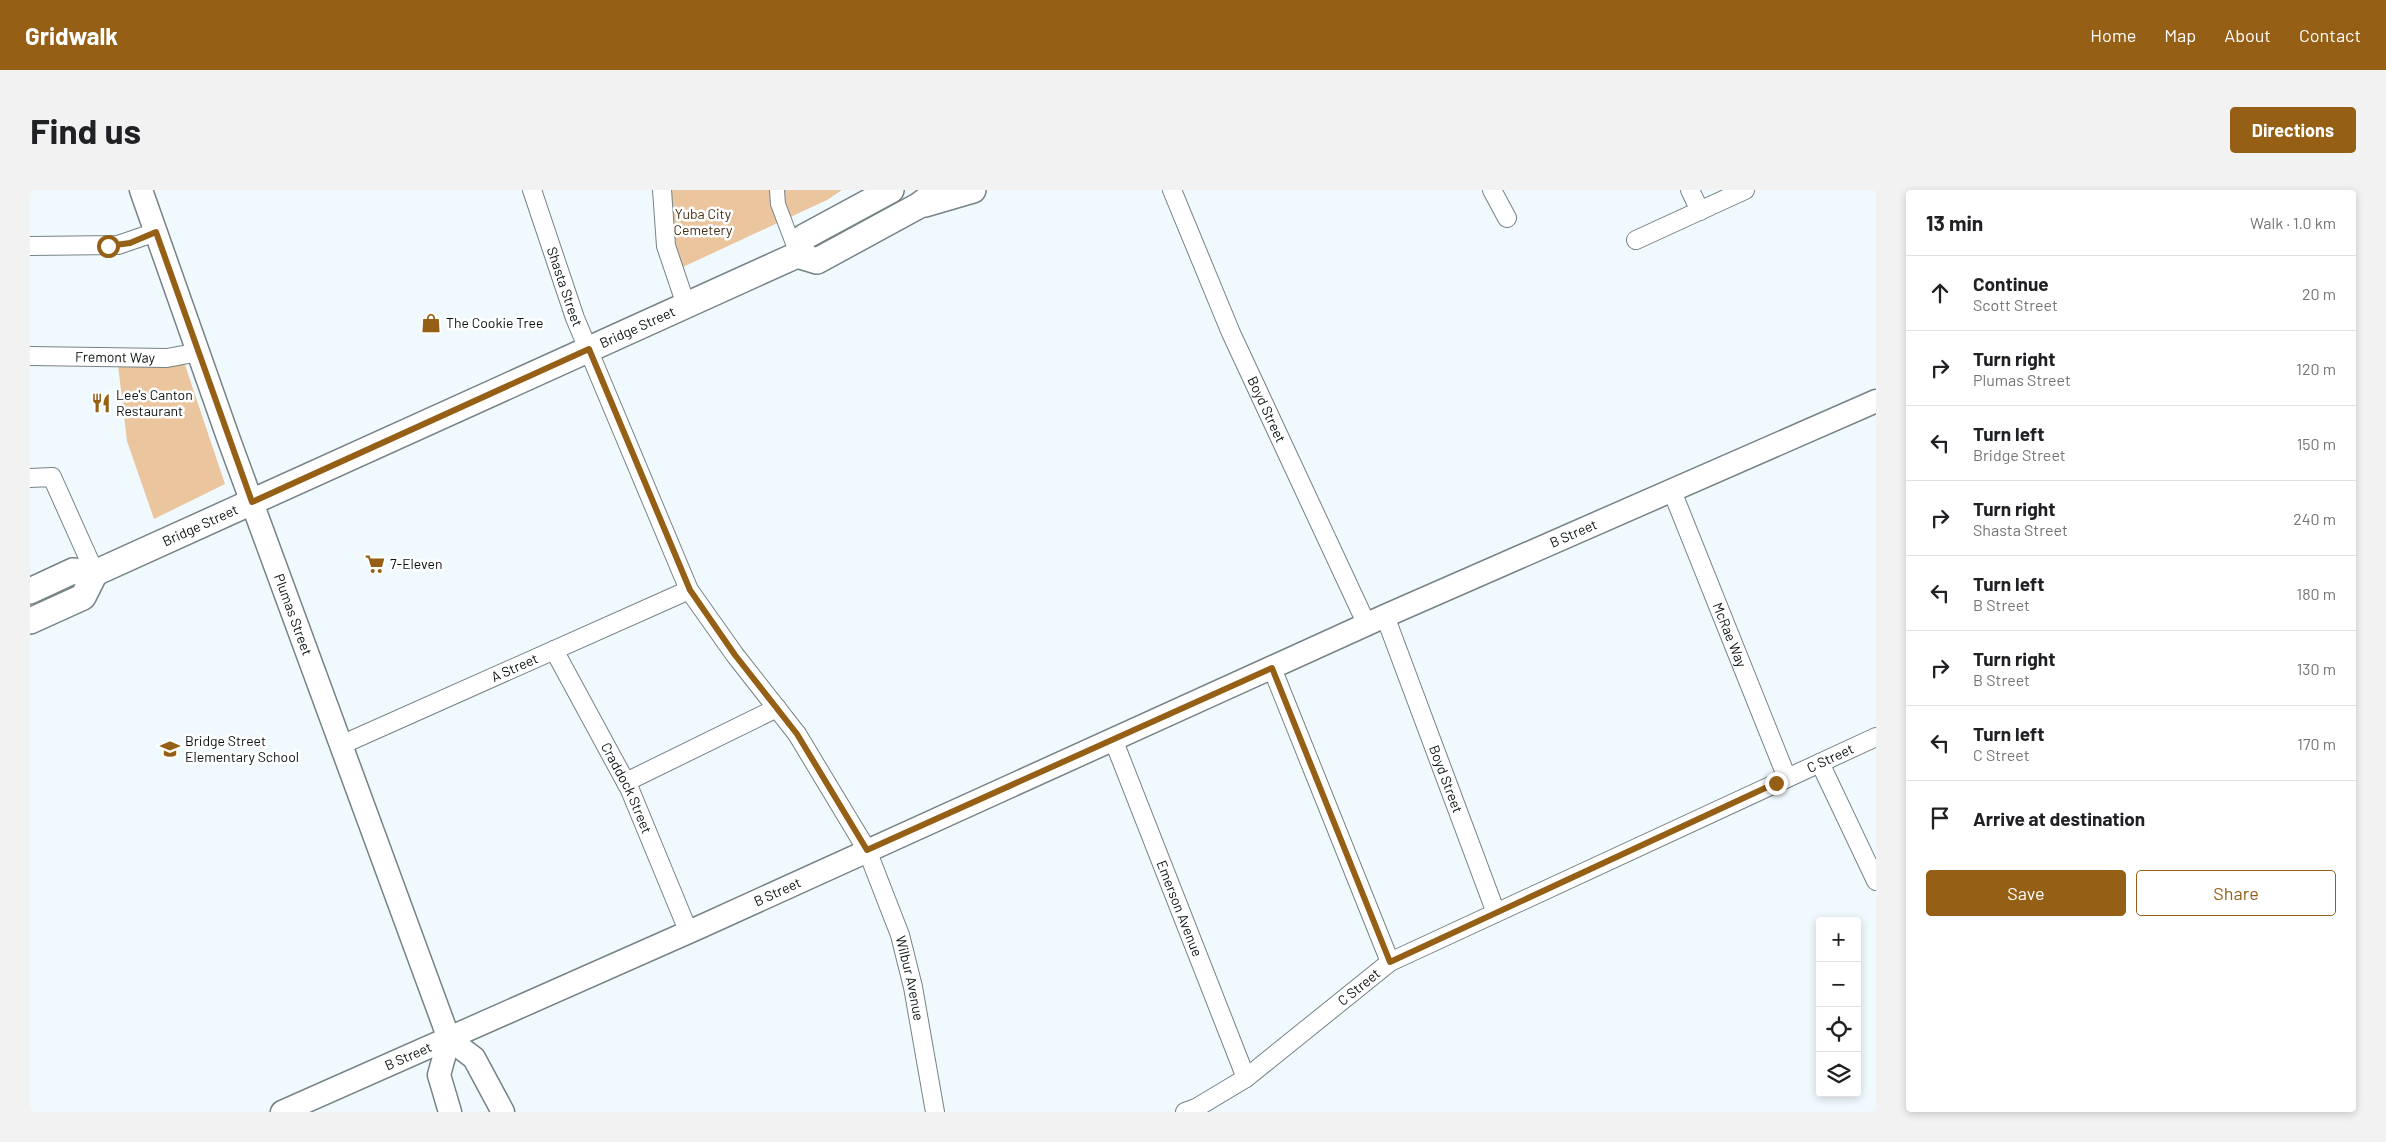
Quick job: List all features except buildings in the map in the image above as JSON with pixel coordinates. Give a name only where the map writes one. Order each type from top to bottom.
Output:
[{"type":"main road","points":[[891,190],[804,237],[797,255],[817,261],[918,206],[940,190]]},
{"type":"main road","points":[[918,206],[973,190]]},
{"type":"main road","name":"Bridge Street","points":[[30,591],[73,571],[95,573],[797,255]]},
{"type":"main road","points":[[30,621],[83,597],[95,573]]},
{"type":"street","name":"Plumas Street","points":[[141,190],[252,502],[449,1038]]},
{"type":"street","name":"Shasta Street","points":[[532,190],[575,318],[690,590],[735,655],[797,734],[867,850]]},
{"type":"street","points":[[662,190],[666,246],[686,305]]},
{"type":"street","points":[[777,190],[778,204],[797,255]]},
{"type":"street","name":"Boyd Street","points":[[1172,190],[1231,333],[1376,621],[1496,912]]},
{"type":"street","points":[[1492,190],[1507,218]]},
{"type":"street","points":[[1690,190],[1700,211]]},
{"type":"street","points":[[1636,240],[1746,190]]},
{"type":"street","points":[[30,246],[118,245],[156,232]]},
{"type":"street","name":"Fremont Way","points":[[30,356],[168,358],[199,352]]},
{"type":"street","name":"B Street","points":[[282,1112],[689,933],[867,850],[1376,621],[1876,401]]},
{"type":"street","points":[[30,478],[52,476],[95,573]]},
{"type":"street","name":"McRae Way","points":[[1672,491],[1787,778]]},
{"type":"street","name":"A Street","points":[[341,745],[690,590]]},
{"type":"street","name":"Craddock Street","points":[[554,650],[626,782],[689,933]]},
{"type":"street","points":[[1272,668],[1390,962]]},
{"type":"street","points":[[626,782],[777,708]]},
{"type":"street","name":"C Street","points":[[1185,1112],[1196,1108],[1246,1078],[1390,962],[1876,737]]},
{"type":"street","name":"Emerson Avenue","points":[[1113,739],[1246,1078]]},
{"type":"street","points":[[1820,763],[1876,881]]},
{"type":"street","name":"Wilbur Avenue","points":[[867,850],[900,935],[913,987],[935,1112]]},
{"type":"street","points":[[450,1112],[439,1075],[449,1038],[474,1058],[502,1112]]},
{"type":"green space","name":"Yuba City Cemetery","points":[[669,190],[842,190],[827,200],[683,267],[673,245]]},
{"type":"green space","points":[[182,356],[225,484],[154,519],[127,441],[117,357]]},
{"type":"place","name":"The Cookie Tree","points":[[431,323]]},
{"type":"place","name":"Lee's Canton Restaurant","points":[[101,403]]},
{"type":"place","name":"7-Eleven","points":[[375,564]]},
{"type":"place","name":"Bridge Street Elementary School","points":[[170,749]]},
{"type":"route","points":[[108,246],[130,243],[156,232],[252,502],[589,349],[690,590],[735,655],[797,734],[867,850],[968,804],[1001,792],[1113,739],[1272,668],[1390,962],[1776,783]]}]
